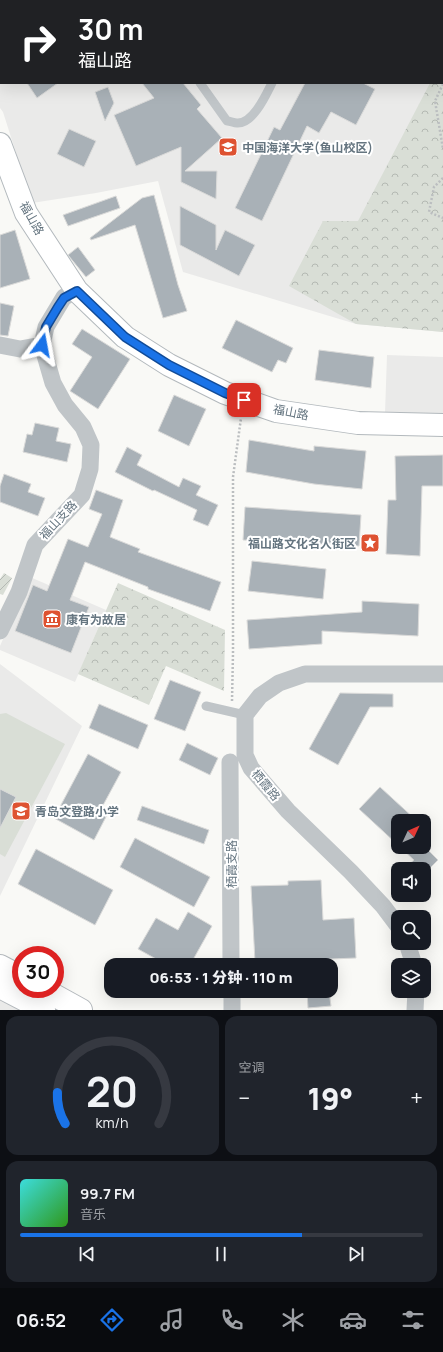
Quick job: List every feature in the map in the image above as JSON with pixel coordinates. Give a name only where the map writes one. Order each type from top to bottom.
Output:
[{"type":"street","name":"福山路","points":[[0,144],[26,214],[77,291],[125,337],[169,365],[225,393],[276,411],[358,423],[443,426]]},
{"type":"street","points":[[0,345],[20,349],[42,345],[46,327],[64,298],[77,291]]},
{"type":"street","name":"福山支路","points":[[0,630],[19,592],[35,545],[82,495],[90,469],[91,445],[83,427],[65,405],[53,383],[42,345]]},
{"type":"street","points":[[238,713],[279,683],[305,674],[443,674]]},
{"type":"street","name":"栖霞路","points":[[238,713],[245,755],[251,768],[288,811],[351,872],[391,917]]},
{"type":"street","name":"栖霞支路","points":[[230,762],[231,958]]},
{"type":"street","points":[[0,966],[12,972]]},
{"type":"street","points":[[0,987],[44,1010]]},
{"type":"street","points":[[59,998],[81,1010]]},
{"type":"street","points":[[232,998],[232,1010]]},
{"type":"street","points":[[415,1010],[416,998]]},
{"type":"lane","points":[[201,84],[227,121],[238,123],[249,118],[257,110],[271,84]]},
{"type":"lane","points":[[206,706],[238,713]]},
{"type":"path","points":[[443,84],[435,101],[443,149]]},
{"type":"path","points":[[443,178],[434,187],[429,212],[443,218]]},
{"type":"path","points":[[238,713],[233,653],[233,477],[244,400]]},
{"type":"shaded area","name":"中国海洋大学(鱼山校区)","points":[[0,84],[443,84],[443,332],[356,324],[183,272],[158,181],[32,203],[3,112],[0,108]]},
{"type":"shaded area","points":[[387,355],[443,357],[443,415],[385,413]]},
{"type":"shaded area","points":[[30,577],[106,610],[75,682],[0,650],[0,646]]},
{"type":"shaded area","name":"青岛文登路小学","points":[[0,664],[82,726],[0,896]]},
{"type":"shaded area","points":[[0,988],[12,995],[12,998],[18,998],[39,1010],[0,1010]]},
{"type":"green space","points":[[429,84],[443,84],[443,332],[356,324],[289,286],[323,221],[358,221]]},
{"type":"green space","points":[[4,573],[12,578],[3,595],[0,594],[0,579]]},
{"type":"green space","points":[[118,583],[225,630],[224,691],[166,666],[149,705],[78,674]]},
{"type":"green space","points":[[6,713],[65,744],[5,857],[0,854],[0,828],[16,797],[0,789],[0,714]]},
{"type":"building","points":[[28,84],[57,84],[37,98]]},
{"type":"building","points":[[143,84],[184,84],[201,105],[197,109],[222,138],[185,171],[217,171],[216,199],[181,182],[181,147],[136,166],[114,115],[154,98]]},
{"type":"building","points":[[304,84],[365,84],[375,89],[356,125],[331,112],[319,133],[307,126],[262,221],[235,208],[274,127],[280,130]]},
{"type":"building","points":[[108,87],[114,103],[105,121],[95,92]]},
{"type":"building","points":[[69,129],[96,141],[84,167],[57,154]]},
{"type":"building","points":[[154,195],[178,285],[187,311],[163,318],[135,225],[91,240],[90,238],[142,198]]},
{"type":"building","points":[[116,196],[120,208],[68,226],[63,215]]},
{"type":"building","points":[[180,206],[216,225],[216,250],[225,230],[255,245],[239,276],[180,245]]},
{"type":"building","points":[[15,230],[30,279],[0,288],[0,235]]},
{"type":"building","points":[[78,247],[95,270],[86,277],[68,255]]},
{"type":"building","points":[[0,303],[14,306],[8,336],[0,335]]},
{"type":"building","points":[[236,320],[293,348],[286,363],[278,360],[272,372],[222,348]]},
{"type":"building","points":[[82,329],[130,359],[98,409],[70,391],[92,357],[72,344]]},
{"type":"building","points":[[319,350],[374,357],[371,388],[315,380]]},
{"type":"building","points":[[174,395],[206,409],[189,446],[158,431]]},
{"type":"building","points":[[35,423],[59,428],[56,441],[71,444],[67,462],[23,452],[27,434],[32,435]]},
{"type":"building","points":[[249,440],[314,451],[314,446],[366,451],[362,489],[314,484],[246,472]]},
{"type":"building","points":[[127,447],[142,455],[137,465],[179,487],[183,478],[201,486],[196,495],[218,505],[208,526],[193,520],[197,510],[154,490],[153,491],[115,472]]},
{"type":"building","points":[[443,455],[443,486],[422,486],[420,556],[386,554],[388,500],[396,500],[395,456]]},
{"type":"building","points":[[4,474],[31,484],[28,492],[45,498],[38,516],[0,502],[0,486]]},
{"type":"building","points":[[96,490],[123,500],[110,537],[140,549],[138,552],[221,582],[210,611],[148,589],[148,587],[85,562],[70,600],[89,607],[71,653],[15,631],[33,585],[47,591],[68,539],[88,547],[102,514],[89,509]]},
{"type":"building","points":[[245,507],[361,515],[359,546],[243,540]]},
{"type":"building","points":[[252,561],[326,569],[323,599],[248,591]]},
{"type":"building","points":[[362,601],[419,604],[418,636],[322,631],[322,644],[249,649],[247,620],[362,612]]},
{"type":"building","points":[[170,680],[201,692],[185,731],[154,719]]},
{"type":"building","points":[[340,693],[393,694],[393,707],[370,707],[338,765],[309,749]]},
{"type":"building","points":[[99,704],[148,725],[138,749],[89,728]]},
{"type":"building","points":[[187,743],[218,758],[210,775],[179,760]]},
{"type":"building","points":[[88,754],[121,772],[101,809],[108,813],[94,840],[54,818]]},
{"type":"building","points":[[380,787],[409,814],[391,814],[391,839],[359,809]]},
{"type":"building","points":[[0,789],[16,797],[0,828]]},
{"type":"building","points":[[142,806],[209,830],[204,844],[137,820]]},
{"type":"building","points":[[135,838],[210,877],[194,907],[120,867]]},
{"type":"building","points":[[36,849],[113,890],[95,925],[18,884]]},
{"type":"building","points":[[431,853],[438,860],[431,867],[431,862],[412,862],[414,860],[408,854]]},
{"type":"building","points":[[321,880],[323,920],[354,918],[356,958],[255,958],[251,886],[288,885],[288,881]]},
{"type":"building","points":[[188,912],[212,926],[194,958],[154,958],[138,949],[156,918],[178,930]]},
{"type":"building","points":[[307,998],[330,998],[331,1006],[308,1008]]},
{"type":"place","name":"中国海洋大学(鱼山校区)","points":[[228,147]]},
{"type":"place","name":"福山路文化名人街区","points":[[370,543]]},
{"type":"place","name":"康有为故居","points":[[52,619]]},
{"type":"place","name":"青岛文登路小学","points":[[21,811]]},
{"type":"route","points":[[42,345],[46,327],[58,307],[64,298],[77,291],[125,337],[169,365],[225,393],[244,400]]}]
